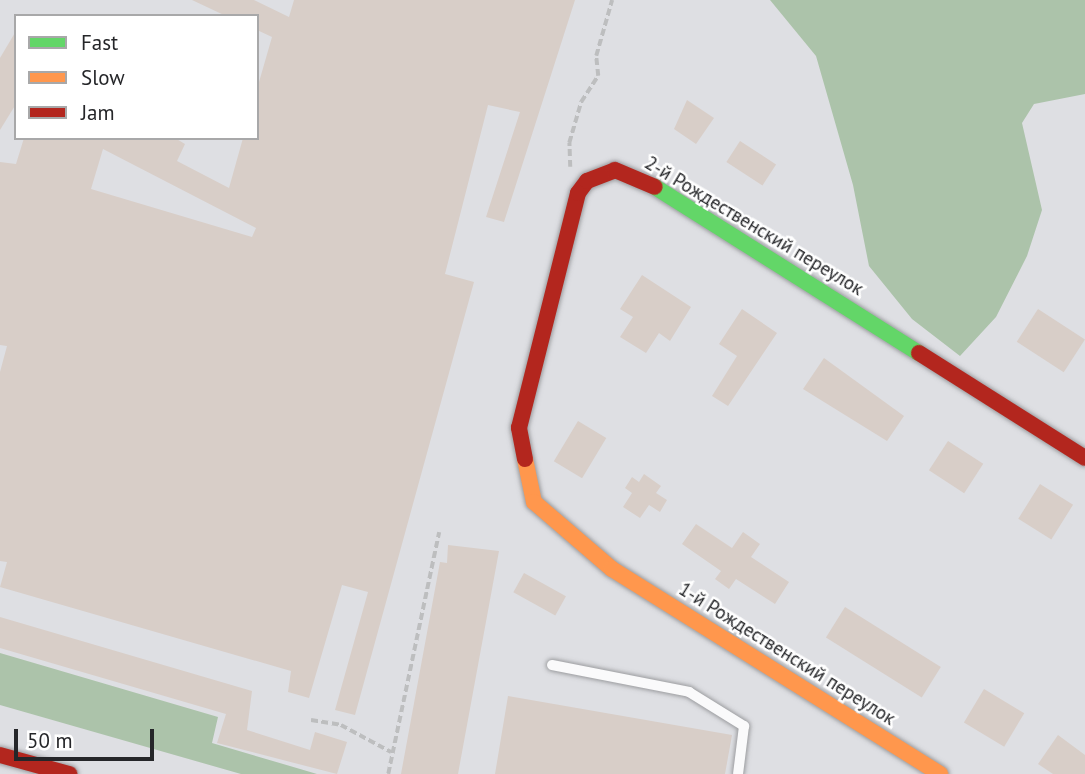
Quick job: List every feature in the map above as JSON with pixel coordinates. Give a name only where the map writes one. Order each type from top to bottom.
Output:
[{"type":"street","name":"2-й Рождественский переулок","points":[[578,193],[587,181],[615,170],[644,180],[1085,458]]},
{"type":"street","name":"1-й Рождественский переулок","points":[[578,193],[519,428],[534,502],[612,569],[940,774]]},
{"type":"street","points":[[0,755],[69,774]]},
{"type":"lane","points":[[552,665],[690,692],[744,726],[738,774]]},
{"type":"path","points":[[578,193],[569,143],[580,102],[598,76],[596,56],[612,0]]},
{"type":"path","points":[[388,774],[439,532]]},
{"type":"path","points":[[311,720],[341,725],[391,752]]},
{"type":"green space","points":[[770,0],[1085,0],[1085,94],[1034,104],[1022,123],[1042,210],[1027,256],[996,317],[960,356],[912,319],[869,266],[853,185],[816,56]]},
{"type":"green space","points":[[0,653],[218,717],[212,743],[317,774],[241,774],[0,705]]},
{"type":"building","points":[[192,0],[254,0],[289,17],[294,0],[575,0],[504,222],[486,217],[520,112],[488,105],[445,274],[474,282],[355,715],[335,710],[368,592],[342,585],[309,698],[288,692],[291,671],[0,587],[7,562],[0,561],[0,372],[7,346],[0,345],[0,162],[16,164],[23,140],[178,140],[185,144],[177,161],[229,188],[242,140],[259,140],[259,82],[272,37],[259,31],[259,14],[222,14]],"holes":[[[103,149],[256,228],[252,237],[91,189]]]},
{"type":"building","points":[[14,34],[14,107],[0,130],[0,58]]},
{"type":"building","points":[[687,100],[714,118],[696,144],[674,129]]},
{"type":"building","points":[[740,141],[776,164],[762,185],[726,162]]},
{"type":"building","points":[[642,275],[691,307],[670,341],[659,333],[646,353],[620,337],[633,317],[620,309]]},
{"type":"building","points":[[742,309],[777,333],[728,406],[712,396],[737,356],[719,344]]},
{"type":"building","points":[[1038,309],[1085,339],[1064,372],[1017,342]]},
{"type":"building","points":[[824,358],[904,416],[887,441],[803,389]]},
{"type":"building","points":[[578,421],[606,438],[582,478],[554,461]]},
{"type":"building","points":[[948,441],[983,464],[964,493],[929,470]]},
{"type":"building","points":[[644,474],[661,486],[656,493],[667,500],[660,512],[649,505],[640,518],[623,507],[632,493],[625,488],[632,477],[639,482]]},
{"type":"building","points":[[1040,484],[1073,505],[1051,539],[1018,519]]},
{"type":"building","points":[[696,524],[732,548],[743,532],[760,544],[751,557],[789,582],[775,604],[736,579],[729,589],[715,579],[721,571],[682,544]]},
{"type":"building","points":[[448,545],[499,551],[458,774],[401,774],[440,562],[447,563]]},
{"type":"building","points":[[524,573],[566,596],[555,616],[513,592]]},
{"type":"building","points":[[845,607],[941,667],[922,697],[826,638]]},
{"type":"building","points":[[0,617],[252,691],[247,730],[310,750],[315,732],[347,742],[337,774],[217,743],[226,714],[0,648]]},
{"type":"building","points":[[984,689],[1024,713],[1004,747],[964,722]]},
{"type":"building","points":[[508,696],[732,735],[725,774],[495,774]]},
{"type":"building","points":[[1058,735],[1085,755],[1085,774],[1053,774],[1038,764]]},
{"type":"traffic: fast","points":[[655,187],[919,353]]},
{"type":"traffic: slow","points":[[525,459],[534,502],[612,569],[940,774]]},
{"type":"traffic: jam","points":[[525,459],[519,428],[578,193],[587,181],[615,170],[655,187]]},
{"type":"traffic: jam","points":[[919,353],[1085,458]]},
{"type":"traffic: jam","points":[[0,755],[69,774]]}]
